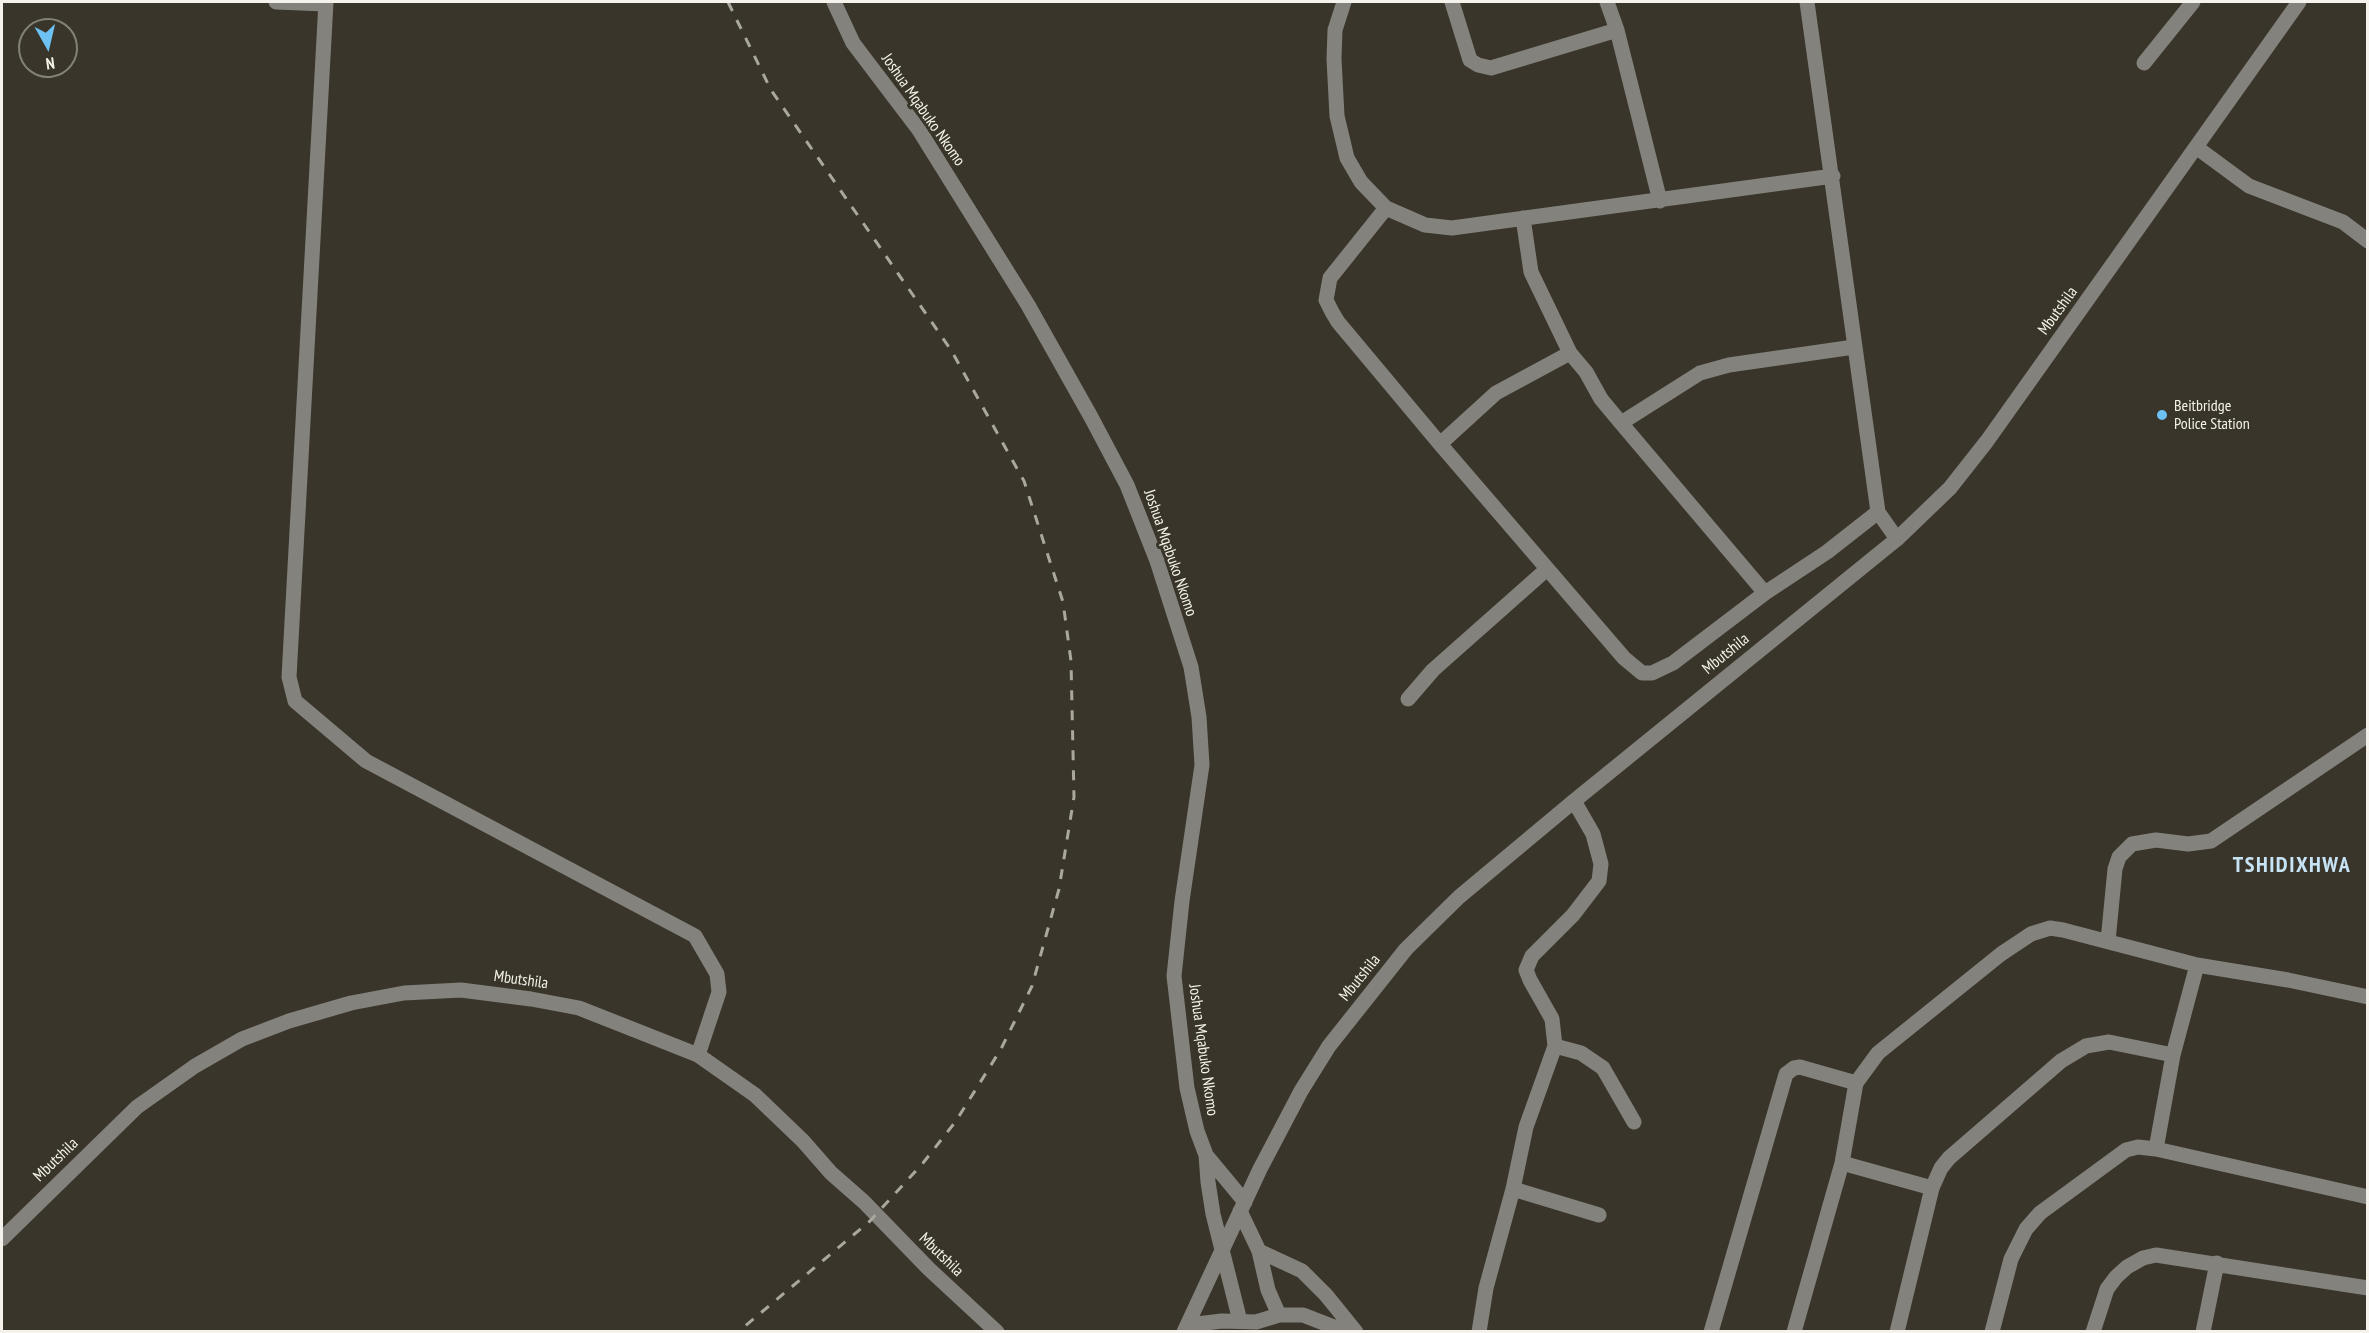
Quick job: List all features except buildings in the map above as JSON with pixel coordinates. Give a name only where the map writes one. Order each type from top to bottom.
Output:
[{"type":"street","points":[[276,2],[325,3],[289,677],[295,700],[366,761],[695,936],[717,974],[719,992],[698,1054]]},
{"type":"street","name":"Joshua Mqabuko Nkomo","points":[[834,2],[853,43],[919,130],[1028,305],[1127,485],[1157,561],[1191,667],[1199,717],[1202,765],[1182,900],[1174,975],[1180,1041],[1188,1088],[1197,1131],[1206,1155]]},
{"type":"street","points":[[1344,2],[1335,30],[1337,116],[1347,158],[1361,182],[1386,208],[1425,225],[1452,228],[1833,176]]},
{"type":"street","points":[[1452,2],[1470,60],[1478,65],[1491,68],[1617,30]]},
{"type":"street","points":[[1607,2],[1617,30],[1660,201]]},
{"type":"street","points":[[1807,2],[1878,512],[1897,539]]},
{"type":"street","name":"Mbutshila","points":[[1186,1328],[1243,1206],[1301,1091],[1329,1046],[1406,949],[1459,897],[1897,539],[1950,488],[1987,441],[2299,2]]},
{"type":"street","points":[[2144,63],[2186,5]]},
{"type":"street","points":[[2196,147],[2249,186],[2343,222],[2367,241]]},
{"type":"street","points":[[1386,208],[1330,278],[1326,300],[1338,322],[1547,569],[1624,657],[1642,673],[1652,673],[1663,669],[1764,593],[1827,552],[1878,512]]},
{"type":"street","points":[[1522,218],[1531,273],[1570,353],[1586,372],[1601,399],[1764,593]]},
{"type":"street","points":[[1621,423],[1700,373],[1729,365],[1854,347]]},
{"type":"street","points":[[1440,444],[1496,393],[1570,353]]},
{"type":"street","points":[[1408,699],[1433,670],[1547,569]]},
{"type":"street","points":[[2108,941],[2115,869],[2119,857],[2132,844],[2156,840],[2188,844],[2211,841],[2367,735]]},
{"type":"street","points":[[1479,1332],[1486,1288],[1513,1189],[1526,1127],[1555,1046],[1552,1019],[1530,980],[1527,969],[1532,956],[1573,915],[1599,881],[1601,864],[1593,834],[1574,801]]},
{"type":"street","points":[[1794,1332],[1842,1163],[1856,1083],[1878,1053],[1992,961],[2031,934],[2050,928],[2063,930],[2197,965],[2288,980],[2367,998]]},
{"type":"street","points":[[2156,1149],[2174,1055],[2197,965]]},
{"type":"street","name":"Mbutshila","points":[[2,1239],[137,1107],[195,1066],[242,1040],[289,1022],[351,1003],[404,993],[460,990],[579,1008],[698,1054],[754,1095],[803,1141],[831,1173],[864,1202],[929,1269],[997,1332]]},
{"type":"street","points":[[1897,1332],[1932,1188],[1941,1167],[1949,1158],[2061,1061],[2086,1046],[2109,1042],[2174,1055]]},
{"type":"street","points":[[1555,1046],[1581,1053],[1603,1068],[1634,1122]]},
{"type":"street","points":[[1711,1332],[1786,1074],[1800,1067],[1856,1083]]},
{"type":"street","points":[[1992,1332],[2011,1259],[2026,1229],[2040,1213],[2126,1150],[2138,1147],[2156,1149],[2367,1197]]},
{"type":"street","points":[[1206,1155],[1243,1206],[1259,1251],[1268,1290],[1279,1315]]},
{"type":"street","points":[[1206,1155],[1208,1182],[1240,1321]]},
{"type":"street","points":[[1842,1163],[1932,1188]]},
{"type":"street","points":[[1513,1189],[1599,1215]]},
{"type":"street","points":[[1259,1251],[1302,1271],[1326,1295],[1356,1332]]},
{"type":"street","points":[[2093,1332],[2107,1289],[2127,1267],[2143,1258],[2156,1255],[2367,1288]]},
{"type":"street","points":[[2203,1332],[2217,1263]]},
{"type":"street","points":[[1186,1328],[1222,1321],[1240,1321],[1254,1327],[1279,1315],[1303,1315],[1347,1332]]},
{"type":"railway","points":[[728,2],[771,90],[951,350],[1024,481],[1063,602],[1071,661],[1074,797],[1059,889],[1032,986],[1001,1049],[956,1121],[923,1163],[870,1221],[738,1332]]},
{"type":"place","name":"Beitbridge Police Station","points":[[2162,415]]},
{"type":"district","name":"TSHIDIXHWA","points":[[2292,866]]}]
